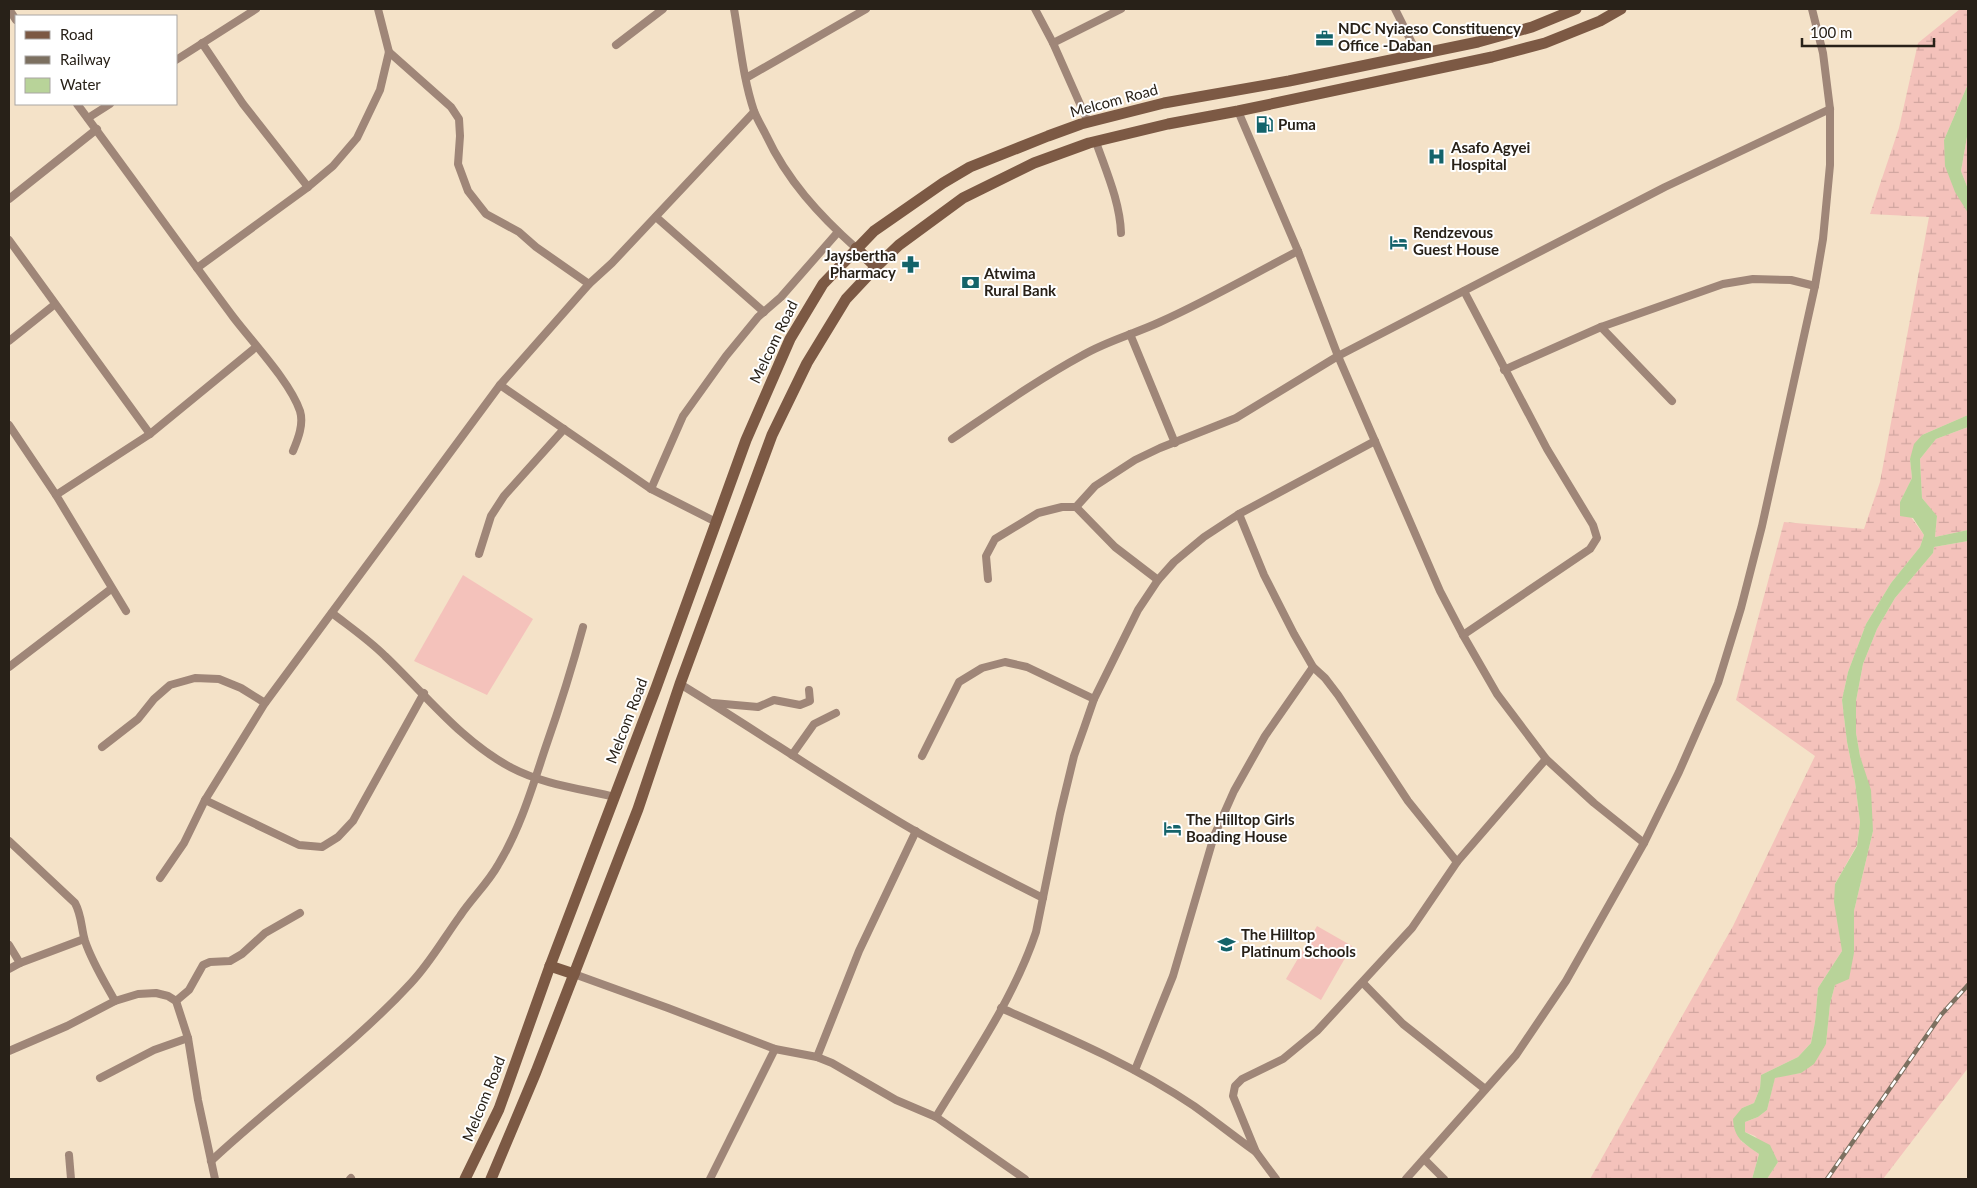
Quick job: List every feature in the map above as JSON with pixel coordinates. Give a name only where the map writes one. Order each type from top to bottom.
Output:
[{"type":"main road","name":"Melcom Road","points":[[466,1179],[499,1109],[550,966],[746,440],[790,339],[822,284],[856,248],[891,218],[970,167],[1023,145],[1088,122],[1164,104],[1504,35],[1532,27],[1576,9]]},
{"type":"main road","points":[[491,1179],[638,809],[680,684],[772,435],[807,363],[846,299],[876,267],[899,245],[964,198],[1034,163],[1096,142],[1168,124],[1492,57],[1545,43],[1600,21],[1621,9]]},
{"type":"main road","points":[[1235,90],[1238,111]]},
{"type":"main road","points":[[856,248],[876,267]]},
{"type":"main road","points":[[550,966],[574,974]]},
{"type":"street","points":[[197,268],[308,187],[333,166],[357,138],[380,90],[389,52],[378,9]]},
{"type":"street","points":[[616,45],[663,9]]},
{"type":"street","points":[[734,9],[754,112],[771,146],[793,182],[838,232],[856,248]]},
{"type":"street","points":[[746,78],[866,9]]},
{"type":"street","points":[[1035,9],[1053,43],[1088,122]]},
{"type":"street","points":[[1053,43],[1121,9]]},
{"type":"street","points":[[1395,9],[1417,53]]},
{"type":"street","points":[[1406,1179],[1516,1055],[1566,981],[1644,844],[1679,772],[1718,683],[1741,608],[1762,526],[1815,286],[1822,239],[1830,165],[1830,109],[1823,53],[1812,9]]},
{"type":"street","points":[[178,59],[250,10]]},
{"type":"street","points":[[202,43],[243,104],[308,187]]},
{"type":"street","points":[[389,52],[451,107],[459,119],[458,164],[468,191],[486,214],[518,232],[588,284]]},
{"type":"street","points":[[79,105],[197,268],[286,384],[300,412],[300,431],[293,451]]},
{"type":"street","points":[[88,118],[108,105]]},
{"type":"street","points":[[1076,508],[1095,486],[1135,460],[1236,418],[1338,356],[1665,187],[1830,109]]},
{"type":"street","points":[[1238,111],[1298,251],[1338,356],[1440,591],[1463,635],[1497,694],[1546,759],[1594,803],[1644,844]]},
{"type":"street","points":[[160,878],[184,844],[204,800],[265,703],[500,385],[588,284],[612,263],[754,112]]},
{"type":"street","points":[[9,198],[97,130]]},
{"type":"street","points":[[1096,142],[1121,219],[1121,233]]},
{"type":"street","points":[[656,217],[764,312]]},
{"type":"street","points":[[651,489],[683,416],[726,356],[838,232]]},
{"type":"street","points":[[9,240],[54,305],[150,434]]},
{"type":"street","points":[[952,439],[1056,370],[1103,344],[1192,307],[1298,251]]},
{"type":"street","points":[[1504,370],[1601,328],[1723,284],[1753,279],[1790,280],[1815,286]]},
{"type":"street","points":[[1463,635],[1590,549],[1597,538],[1593,525],[1547,449],[1464,291]]},
{"type":"street","points":[[9,341],[54,305]]},
{"type":"street","points":[[1601,328],[1672,401]]},
{"type":"street","points":[[1130,334],[1175,443]]},
{"type":"street","points":[[56,495],[150,434],[256,347]]},
{"type":"street","points":[[500,385],[651,489],[716,522]]},
{"type":"street","points":[[9,425],[56,495],[126,611]]},
{"type":"street","points":[[479,554],[491,516],[504,496],[564,429]]},
{"type":"street","points":[[936,1117],[1002,1008],[1030,949],[1072,766],[1094,699],[1138,610],[1158,580],[1174,562],[1197,543],[1239,514],[1375,441]]},
{"type":"street","points":[[988,579],[986,556],[994,539],[1038,513],[1062,507],[1076,508],[1115,547],[1158,580]]},
{"type":"street","points":[[1239,514],[1264,575],[1313,667],[1325,678],[1338,695],[1408,802],[1457,862]]},
{"type":"street","points":[[9,667],[111,589]]},
{"type":"street","points":[[332,614],[383,654],[424,693],[454,726],[486,753],[514,770],[536,778],[614,797]]},
{"type":"street","points":[[211,1161],[375,1018],[412,982],[498,865],[517,828],[536,778],[557,718],[583,627]]},
{"type":"street","points":[[922,756],[959,682],[982,668],[1005,662],[1027,667],[1094,699]]},
{"type":"street","points":[[1134,1070],[1173,976],[1214,836],[1234,791],[1265,736],[1313,667]]},
{"type":"street","points":[[102,747],[138,718],[154,699],[170,685],[195,678],[219,679],[241,688],[265,703]]},
{"type":"street","points":[[680,684],[916,831],[1043,898]]},
{"type":"street","points":[[711,703],[758,707],[774,700],[800,705],[810,701],[810,690]]},
{"type":"street","points":[[204,800],[299,845],[322,847],[338,838],[353,820],[424,693]]},
{"type":"street","points":[[792,755],[814,724],[836,713]]},
{"type":"street","points":[[1276,1179],[1256,1152],[1233,1096],[1235,1086],[1242,1079],[1283,1059],[1317,1031],[1363,983],[1412,928],[1457,862],[1546,759]]},
{"type":"street","points":[[817,1057],[859,951],[916,831]]},
{"type":"street","points":[[9,841],[75,903],[80,913],[84,939],[90,954],[115,1001]]},
{"type":"street","points":[[176,1001],[189,990],[203,965],[210,962],[230,961],[236,958],[264,933],[300,913]]},
{"type":"street","points":[[9,969],[84,939]]},
{"type":"street","points":[[9,945],[20,963]]},
{"type":"street","points":[[574,974],[775,1049],[817,1057],[832,1063],[896,1100],[936,1117],[1025,1179]]},
{"type":"street","points":[[1363,983],[1403,1024],[1485,1090]]},
{"type":"street","points":[[9,1051],[67,1026],[115,1001],[138,994],[156,993],[168,996],[176,1001],[188,1038],[198,1100],[215,1179]]},
{"type":"street","points":[[1002,1008],[1061,1034],[1134,1070],[1194,1106],[1256,1152]]},
{"type":"street","points":[[100,1078],[154,1050],[188,1038]]},
{"type":"street","points":[[710,1179],[775,1049]]},
{"type":"street","points":[[69,1155],[72,1179]]},
{"type":"street","points":[[1424,1159],[1444,1179]]},
{"type":"green space","points":[[1960,9],[1968,9],[1968,84],[1944,140],[1968,213],[1968,415],[1922,435],[1910,459],[1912,478],[1900,502],[1924,535],[1920,547],[1891,583],[1866,624],[1848,672],[1842,700],[1860,822],[1857,845],[1835,884],[1842,951],[1818,988],[1811,1043],[1798,1057],[1761,1075],[1760,1088],[1754,1103],[1742,1108],[1741,1141],[1759,1154],[1752,1179],[1590,1179],[1733,926],[1815,756],[1736,700],[1784,522],[1864,529],[1880,482],[1929,217],[1870,214],[1899,128],[1918,43]]},
{"type":"green space","points":[[1968,131],[1968,189],[1961,171]]},
{"type":"green space","points":[[1968,427],[1968,530],[1935,537],[1937,517],[1922,498],[1920,459],[1936,439]]},
{"type":"green space","points":[[1968,541],[1968,1068],[1883,1179],[1767,1179],[1778,1162],[1755,1136],[1745,1132],[1745,1122],[1758,1117],[1767,1110],[1775,1077],[1801,1073],[1826,1044],[1830,1004],[1835,985],[1854,953],[1854,911],[1873,831],[1856,733],[1856,701],[1863,664],[1877,629],[1895,598],[1933,553],[1934,547]]},
{"type":"green space","points":[[463,575],[533,619],[487,695],[414,661]]},
{"type":"green space","points":[[1317,926],[1352,946],[1321,1000],[1286,979]]},
{"type":"water","points":[[1968,84],[1968,131],[1961,171],[1968,189],[1968,213],[1955,192],[1945,166],[1944,140]]},
{"type":"water","points":[[1968,415],[1968,427],[1936,439],[1920,459],[1922,498],[1937,516],[1935,537],[1968,530],[1968,541],[1934,547],[1933,553],[1895,598],[1877,629],[1863,664],[1856,701],[1856,733],[1860,756],[1871,790],[1873,831],[1854,911],[1854,953],[1849,979],[1835,985],[1830,1004],[1826,1044],[1814,1064],[1801,1073],[1775,1078],[1767,1110],[1758,1117],[1745,1122],[1745,1132],[1770,1145],[1778,1162],[1767,1179],[1752,1179],[1759,1154],[1738,1136],[1733,1119],[1742,1108],[1754,1103],[1760,1088],[1761,1075],[1798,1057],[1811,1043],[1818,988],[1842,951],[1834,902],[1835,884],[1857,846],[1860,822],[1842,700],[1848,672],[1866,624],[1891,583],[1920,547],[1924,535],[1913,518],[1900,516],[1900,502],[1912,478],[1910,459],[1914,444],[1922,435]]},
{"type":"railway","points":[[1827,1179],[1941,1015],[1968,985]]},
{"type":"place","name":"NDC Nyiaeso Constituency Office -Daban","points":[[1324,38]]},
{"type":"place","name":"Puma","points":[[1264,125]]},
{"type":"place","name":"Asafo Agyei Hospital","points":[[1437,157]]},
{"type":"place","name":"Rendzevous Guest House","points":[[1399,242]]},
{"type":"place","name":"Jaysbertha Pharmacy","points":[[910,265]]},
{"type":"place","name":"Atwima Rural Bank","points":[[970,283]]},
{"type":"place","name":"The Hilltop Girls Boading House","points":[[1172,829]]},
{"type":"place","name":"The Hilltop Platinum Schools","points":[[1227,944]]}]
